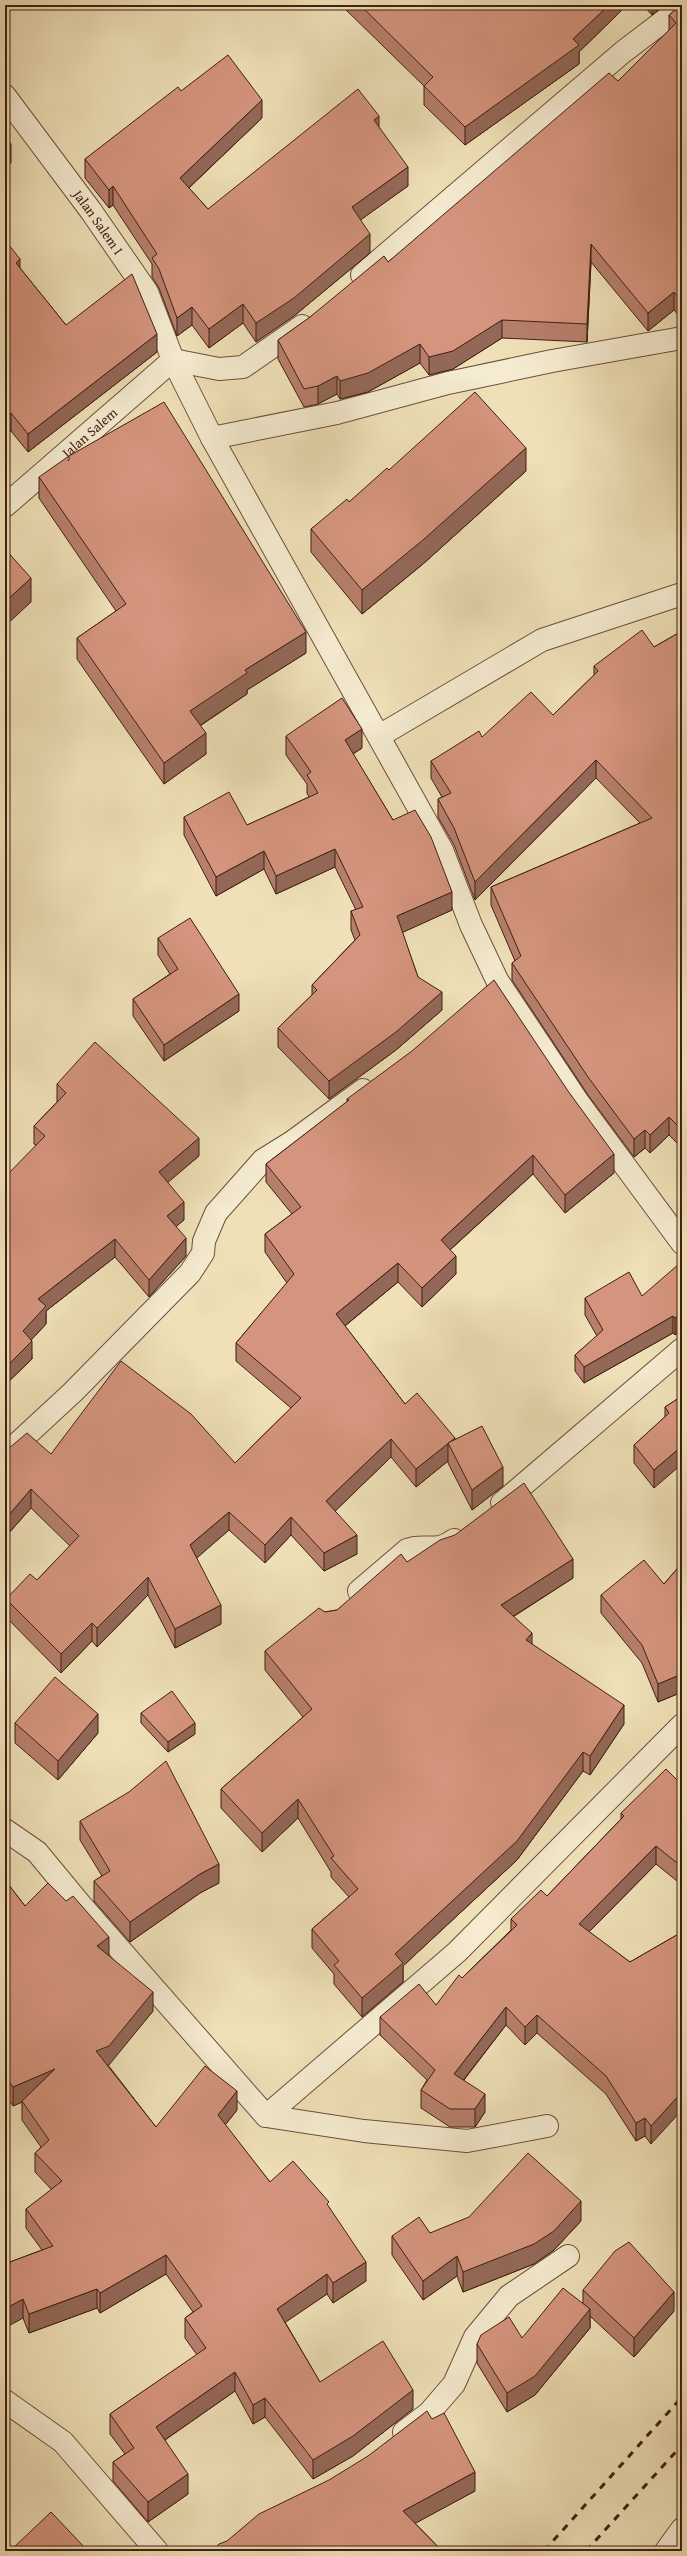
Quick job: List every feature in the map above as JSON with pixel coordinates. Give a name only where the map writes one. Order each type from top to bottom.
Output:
[{"type":"street","points":[[344,290],[471,185],[623,52],[682,6]]},
{"type":"street","name":"Jalan Salem I","points":[[5,96],[91,211],[147,292],[173,360],[212,438],[442,850],[471,926],[497,980],[578,1102],[682,1243]]},
{"type":"street","points":[[173,360],[219,369],[243,367],[320,311]]},
{"type":"street","points":[[212,438],[337,413],[456,381],[682,338]]},
{"type":"street","name":"Jalan Salem","points":[[5,506],[173,360]]},
{"type":"street","points":[[379,736],[542,640],[682,594]]},
{"type":"street","points":[[480,995],[497,980]]},
{"type":"street","points":[[5,1455],[73,1392],[190,1273],[203,1253],[204,1240],[216,1213],[263,1160],[292,1142],[379,1078]]},
{"type":"street","points":[[486,1515],[524,1486],[682,1349]]},
{"type":"street","points":[[346,1603],[407,1550],[414,1547],[438,1549],[448,1544],[467,1530]]},
{"type":"street","points":[[266,2116],[457,1952],[682,1725]]},
{"type":"street","points":[[5,1830],[37,1852],[85,1910],[266,2116],[364,2132],[467,2141],[547,2126]]},
{"type":"street","points":[[385,2447],[429,2413],[454,2384],[475,2337],[509,2296],[568,2256]]},
{"type":"street","points":[[5,2401],[63,2442],[157,2551]]},
{"type":"street","points":[[666,2551],[682,2530]]},
{"type":"building","points":[[360,5],[609,5],[573,39],[579,45],[465,127],[424,86],[433,77]]},
{"type":"building","points":[[681,5],[682,301],[674,292],[648,313],[591,244],[587,324],[502,320],[453,351],[429,357],[420,344],[368,373],[340,381],[337,376],[318,386],[304,389],[278,340],[310,317],[384,256],[388,262],[609,73],[618,81],[676,23],[669,15]]},
{"type":"building","points":[[228,55],[262,100],[180,178],[208,209],[358,89],[379,116],[374,120],[408,167],[352,207],[370,234],[294,298],[256,323],[243,304],[209,329],[192,307],[177,318],[159,269],[152,258],[157,254],[113,186],[109,190],[85,159],[178,87],[181,91]]},
{"type":"building","points":[[5,136],[11,144],[5,149]]},
{"type":"building","points":[[5,240],[20,259],[16,263],[66,325],[132,274],[157,334],[28,434],[11,413],[5,418],[5,348],[9,345],[5,341]]},
{"type":"building","points":[[475,392],[526,448],[423,540],[362,590],[311,529],[347,499],[349,502],[387,468],[389,470]]},
{"type":"building","points":[[164,402],[306,632],[245,670],[247,673],[190,711],[206,733],[164,763],[77,638],[126,604],[39,477],[69,456]]},
{"type":"building","points":[[5,549],[31,578],[5,602]]},
{"type":"building","points":[[642,630],[654,647],[682,631],[682,1130],[669,1117],[650,1135],[645,1130],[634,1139],[588,1077],[512,963],[521,956],[491,887],[652,818],[596,760],[475,882],[454,828],[438,799],[451,793],[431,761],[479,731],[482,737],[531,692],[553,715],[598,671],[594,666]]},
{"type":"building","points":[[342,698],[362,729],[345,740],[393,820],[415,810],[431,837],[452,892],[397,916],[418,977],[442,992],[396,1032],[329,1081],[278,1028],[317,990],[312,985],[360,935],[351,911],[363,907],[335,849],[276,876],[264,851],[216,877],[184,817],[229,792],[247,825],[318,793],[307,775],[311,772],[286,736]]},
{"type":"building","points":[[190,918],[239,994],[164,1045],[133,999],[178,969],[158,938]]},
{"type":"building","points":[[494,980],[568,1091],[614,1154],[565,1195],[533,1155],[441,1240],[456,1256],[422,1288],[398,1263],[336,1314],[405,1404],[417,1393],[455,1438],[416,1469],[391,1439],[326,1501],[357,1535],[324,1553],[291,1517],[265,1545],[229,1512],[190,1545],[221,1605],[175,1629],[148,1577],[97,1628],[92,1623],[61,1654],[6,1599],[30,1574],[37,1580],[79,1536],[31,1489],[8,1516],[5,1513],[5,1448],[8,1449],[27,1433],[51,1454],[121,1361],[191,1414],[235,1463],[301,1398],[236,1343],[294,1274],[265,1234],[301,1207],[266,1164],[349,1100],[347,1099],[412,1051]]},
{"type":"building","points":[[95,1042],[199,1138],[159,1172],[184,1202],[167,1216],[186,1238],[149,1280],[115,1239],[38,1299],[46,1306],[23,1331],[32,1341],[5,1368],[5,1177],[45,1136],[34,1126],[66,1093],[57,1084]]},
{"type":"building","points":[[679,1264],[682,1268],[682,1312],[675,1318],[673,1316],[584,1367],[575,1355],[603,1330],[585,1298],[629,1272],[642,1296]]},
{"type":"building","points":[[682,1396],[682,1446],[654,1470],[634,1445],[669,1413],[665,1407]]},
{"type":"building","points":[[482,1426],[503,1467],[472,1490],[448,1443]]},
{"type":"building","points":[[524,1483],[573,1559],[501,1605],[532,1633],[526,1640],[624,1705],[590,1756],[583,1752],[517,1841],[395,1954],[403,1963],[362,1998],[334,1965],[339,1961],[312,1929],[358,1889],[331,1858],[334,1856],[298,1799],[262,1833],[221,1789],[312,1709],[265,1651],[319,1608],[325,1612],[337,1610],[401,1554],[407,1562],[440,1540],[455,1535]]},
{"type":"building","points":[[644,1560],[664,1584],[682,1563],[682,1674],[658,1684],[642,1645],[601,1595]]},
{"type":"building","points":[[55,1677],[98,1714],[58,1761],[15,1723]]},
{"type":"building","points":[[172,1691],[195,1723],[168,1742],[141,1713]]},
{"type":"building","points":[[166,1761],[219,1864],[200,1874],[130,1922],[94,1881],[110,1871],[80,1821],[129,1792]]},
{"type":"building","points":[[666,1769],[677,1780],[682,1772],[682,1867],[656,1846],[579,1924],[630,1962],[682,1932],[682,2092],[651,2126],[645,2118],[636,2123],[606,2076],[537,2015],[525,2027],[506,2007],[454,2074],[485,2094],[475,2109],[450,2109],[421,2090],[435,2070],[380,2017],[419,1984],[436,2005],[459,1975],[462,1978],[517,1925],[511,1919],[541,1890],[547,1896],[624,1816],[621,1813]]},
{"type":"building","points":[[5,1880],[25,1906],[48,1883],[66,1901],[73,1896],[109,1937],[97,1946],[153,1992],[109,2046],[96,2051],[156,2127],[205,2066],[237,2091],[218,2115],[270,2182],[293,2161],[329,2202],[327,2204],[366,2262],[333,2283],[327,2274],[277,2309],[320,2382],[383,2341],[413,2390],[353,2436],[313,2460],[265,2398],[253,2405],[235,2372],[156,2427],[188,2474],[148,2502],[113,2462],[134,2448],[110,2414],[206,2348],[185,2318],[202,2306],[166,2255],[100,2293],[97,2289],[29,2314],[23,2299],[5,2309],[5,2267],[10,2264],[10,2262],[53,2246],[26,2209],[62,2181],[35,2153],[49,2140],[22,2101],[55,2069],[13,2087],[5,2075]]},
{"type":"building","points":[[528,2153],[581,2201],[554,2231],[534,2244],[463,2272],[457,2256],[423,2281],[392,2236],[419,2217],[430,2233],[469,2217]]},
{"type":"building","points":[[629,2242],[674,2292],[634,2338],[583,2290],[615,2251]]},
{"type":"building","points":[[563,2288],[590,2309],[535,2376],[507,2393],[477,2344],[481,2335],[509,2317],[522,2338]]},
{"type":"building","points":[[427,2411],[432,2419],[444,2413],[475,2472],[403,2511],[442,2551],[220,2551],[216,2547],[227,2541],[259,2514],[329,2480],[368,2456]]},
{"type":"building","points":[[51,2512],[88,2551],[10,2551]]},
{"type":"railway","points":[[544,2551],[682,2397]]},
{"type":"railway","points":[[586,2551],[682,2445]]}]
